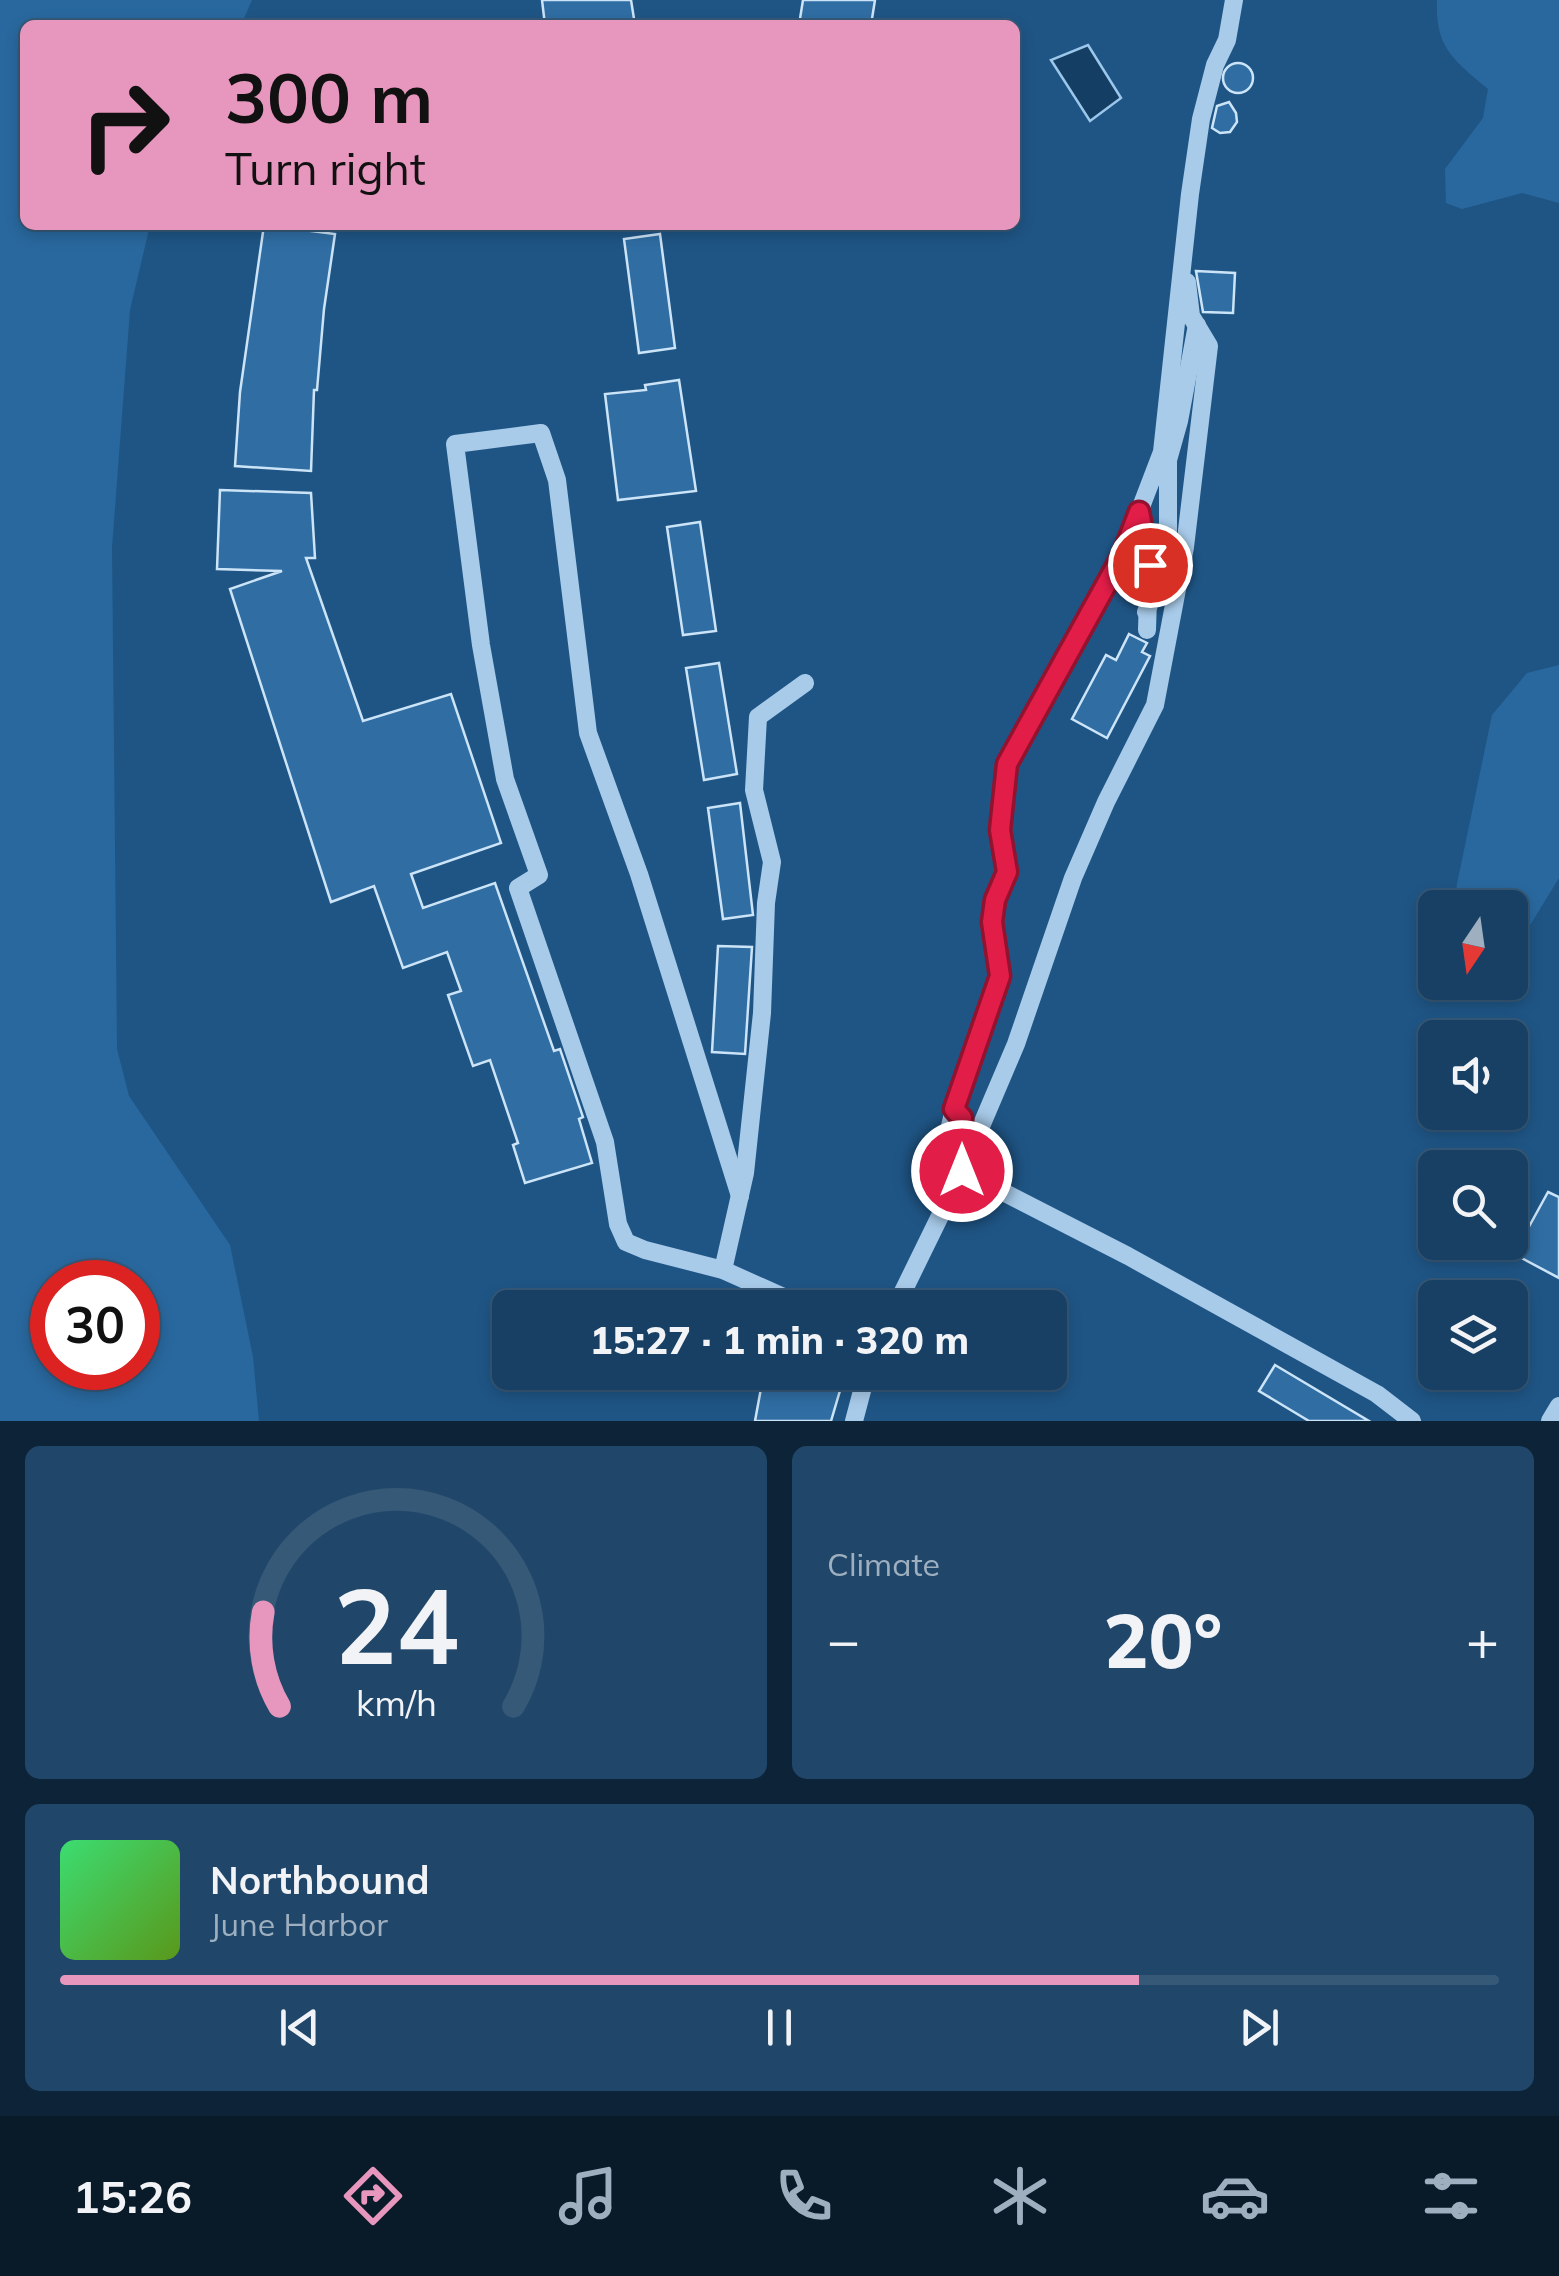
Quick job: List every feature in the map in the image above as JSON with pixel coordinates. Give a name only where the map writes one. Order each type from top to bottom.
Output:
[{"type":"street","points":[[1234,0],[1201,119],[1162,452],[1123,554],[1007,764],[1000,830],[1007,872],[995,900],[992,922],[1000,976],[947,1140],[951,1160],[962,1171],[1128,1256],[1378,1394],[1412,1421]]},
{"type":"street","points":[[903,1290],[962,1171],[1016,1044],[1073,878],[1155,704],[1185,547],[1209,346],[1191,316],[1183,256]]},
{"type":"street","points":[[1139,512],[1150,565],[1147,621],[1168,540],[1168,460],[1197,325]]},
{"type":"street","points":[[740,1196],[639,874],[588,733],[557,480],[542,433],[454,444],[481,645],[505,779],[539,875],[518,888],[606,1142],[618,1224],[626,1242],[723,1270],[768,1290]]},
{"type":"street","points":[[723,1270],[740,1196],[762,1014],[766,904],[772,862],[754,790],[758,717],[805,683]]},
{"type":"street","points":[[854,1421],[862,1390]]},
{"type":"street","points":[[1550,1421],[1559,1406]]},
{"type":"shaded area","points":[[0,0],[252,0],[243,20],[20,20],[20,230],[149,230],[130,310],[112,547],[117,1049],[129,1096],[230,1245],[253,1357],[259,1421],[0,1421]]},
{"type":"shaded area","points":[[1437,0],[1559,0],[1559,203],[1522,193],[1462,209],[1446,203],[1445,169],[1483,118],[1488,89],[1465,70],[1443,42]]},
{"type":"shaded area","points":[[1088,45],[1121,98],[1090,121],[1051,60]]},
{"type":"shaded area","points":[[1559,665],[1559,878],[1528,928],[1528,890],[1456,890],[1492,715],[1527,673]]},
{"type":"building","points":[[542,0],[631,0],[634,20],[544,20]]},
{"type":"building","points":[[803,0],[875,0],[872,20],[800,20]]},
{"type":"building","points":[[1238,63],[1249,67],[1253,78],[1249,89],[1238,93],[1227,89],[1223,78],[1227,67]]},
{"type":"building","points":[[1229,102],[1237,122],[1230,132],[1220,133],[1212,128],[1217,106]]},
{"type":"building","points":[[263,230],[335,234],[314,390],[311,471],[235,466],[240,392]]},
{"type":"building","points":[[660,234],[675,348],[639,353],[624,239]]},
{"type":"building","points":[[1196,271],[1235,273],[1233,313],[1203,312]]},
{"type":"building","points":[[679,380],[696,491],[618,500],[605,394],[646,390],[645,385]]},
{"type":"building","points":[[220,490],[311,493],[315,558],[306,558],[363,721],[451,694],[501,843],[411,874],[423,908],[495,883],[554,1051],[560,1049],[583,1117],[579,1119],[592,1163],[525,1183],[513,1145],[518,1143],[490,1060],[473,1066],[448,995],[461,991],[447,952],[403,968],[374,886],[331,902],[230,589],[282,571],[217,569]]},
{"type":"building","points":[[700,522],[716,631],[683,635],[667,527]]},
{"type":"building","points":[[1129,634],[1147,643],[1142,652],[1150,656],[1107,738],[1072,719],[1106,655],[1116,660]]},
{"type":"building","points":[[719,663],[737,774],[704,780],[686,668]]},
{"type":"building","points":[[740,803],[753,915],[723,919],[708,808]]},
{"type":"building","points":[[718,946],[752,947],[745,1054],[712,1052]]},
{"type":"building","points":[[1548,1192],[1559,1197],[1559,1278],[1525,1260],[1528,1228]]},
{"type":"building","points":[[1275,1365],[1369,1421],[1309,1421],[1259,1391]]},
{"type":"building","points":[[761,1390],[840,1390],[831,1421],[755,1421]]},
{"type":"route","points":[[962,1171],[962,1118],[954,1109],[1000,976],[992,922],[995,900],[1007,872],[1000,830],[1007,764],[1123,554],[1139,512],[1150,565]]}]
